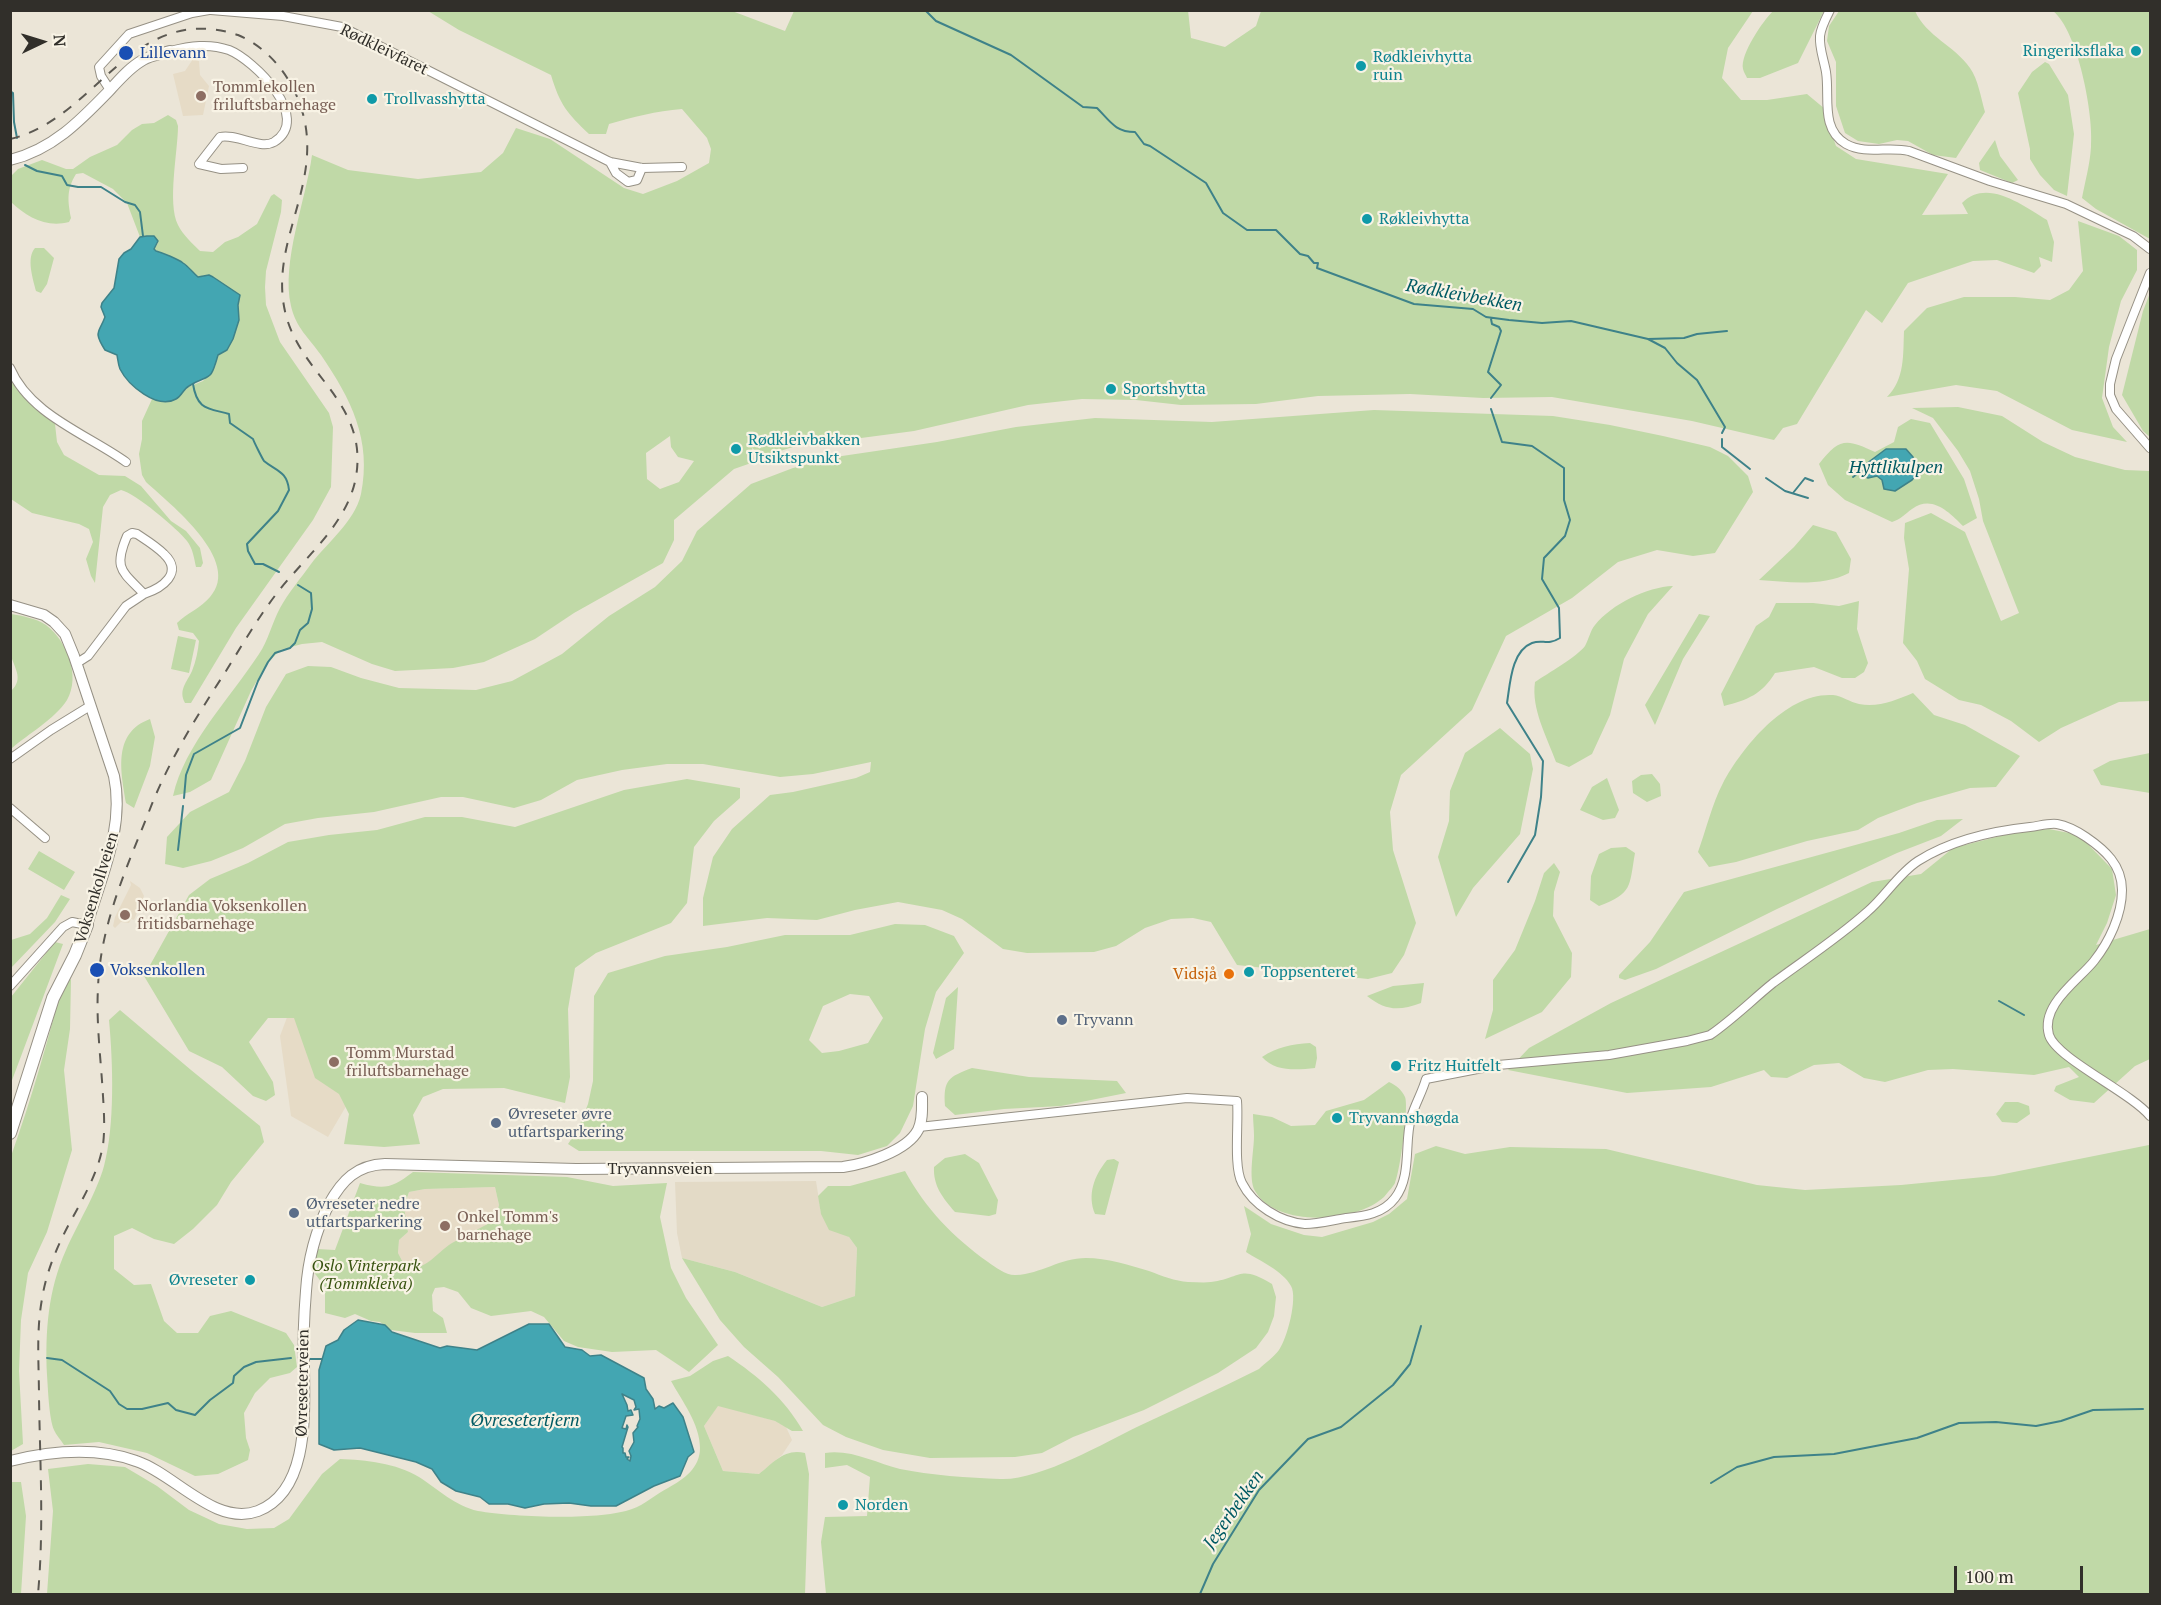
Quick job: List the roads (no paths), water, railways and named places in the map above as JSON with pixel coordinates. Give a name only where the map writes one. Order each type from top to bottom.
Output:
[{"type":"main road","name":"Voksenkollveien","points":[[10,1133],[53,998],[87,925]]},
{"type":"street","name":"Rødkleivfaret","points":[[110,90],[101,76],[99,67],[129,34],[192,13],[211,10],[283,16],[342,27],[610,162],[642,168],[682,167]]},
{"type":"street","points":[[1830,10],[1821,30],[1820,43],[1827,75],[1829,120],[1834,133],[1841,140],[1862,149],[1909,151],[1990,181],[2066,204],[2133,236],[2151,249]]},
{"type":"street","points":[[10,160],[32,153],[58,139],[141,61],[170,51],[206,46],[227,50],[254,66],[277,92],[286,116],[284,128],[278,138],[266,144],[229,136],[220,137],[200,164],[221,169],[243,168]]},
{"type":"street","name":"Rødkleivfaret","points":[[610,162],[616,173],[628,182],[637,180],[642,168]]},
{"type":"street","points":[[2151,273],[2116,360],[2109,384],[2112,400],[2118,413],[2151,448]]},
{"type":"street","points":[[10,368],[21,386],[42,408],[126,462]]},
{"type":"street","points":[[77,663],[88,656],[126,606],[144,594],[164,586],[170,578],[171,569],[166,555],[137,534],[132,533],[127,536],[119,562],[124,572],[144,594]]},
{"type":"street","name":"Voksenkollveien","points":[[10,605],[38,613],[54,622],[67,638],[112,769],[117,793],[112,841],[87,925]]},
{"type":"street","points":[[10,759],[90,706]]},
{"type":"street","points":[[10,808],[45,838]]},
{"type":"street","points":[[922,1097],[919,1127],[1164,1100],[1197,1098],[1237,1101],[1240,1178],[1246,1189],[1263,1207],[1288,1220],[1308,1224],[1373,1214],[1388,1204],[1400,1188],[1405,1172],[1410,1120],[1426,1079],[1498,1065],[1607,1055],[1696,1040],[1710,1035],[1867,913],[1917,862],[1953,844],[1974,837],[2054,824],[2076,830],[2102,849],[2117,867],[2122,890],[2119,911],[2103,948],[2091,964],[2062,993],[2051,1014],[2048,1027],[2049,1036],[2059,1048],[2132,1098],[2151,1116]]},
{"type":"street","points":[[10,986],[63,927],[72,922],[87,925]]},
{"type":"street","name":"Tryvannsveien","points":[[358,1170],[371,1165],[385,1164],[526,1169],[834,1168],[860,1164],[886,1154],[910,1139],[919,1127]]},
{"type":"street","name":"Øvreseterveien","points":[[10,1461],[76,1452],[110,1454],[147,1465],[211,1506],[227,1512],[253,1512],[271,1503],[289,1482],[298,1460],[303,1437],[304,1316],[312,1248],[333,1197],[347,1178],[358,1170]]},
{"type":"water","points":[[154,236],[158,241],[154,249],[156,251],[181,261],[198,277],[209,275],[240,295],[239,320],[233,339],[227,350],[218,355],[211,374],[187,387],[178,398],[168,402],[152,399],[129,382],[120,369],[117,355],[105,350],[98,335],[105,317],[101,307],[102,303],[114,288],[119,259],[140,237]]},
{"type":"water","name":"Hyttlikulpen","points":[[1886,449],[1906,449],[1920,470],[1912,480],[1895,491],[1884,489],[1882,480],[1877,476],[1868,478],[1862,475],[1862,467]]},
{"type":"water","name":"Øvresetertjern","points":[[358,1320],[385,1325],[392,1332],[440,1348],[447,1346],[477,1350],[529,1324],[549,1324],[565,1347],[582,1350],[590,1356],[601,1355],[644,1378],[655,1409],[659,1406],[664,1408],[673,1403],[683,1417],[694,1452],[688,1457],[680,1476],[654,1486],[616,1506],[569,1503],[544,1504],[525,1508],[508,1504],[489,1504],[480,1497],[456,1491],[441,1482],[432,1469],[416,1462],[360,1448],[334,1450],[319,1444],[319,1370],[326,1346],[338,1340],[344,1330]],"holes":[[[622,1394],[634,1400],[636,1407],[634,1410],[639,1409],[640,1419],[633,1433],[634,1442],[629,1451],[630,1461],[627,1459],[629,1457],[623,1453],[622,1447],[628,1427],[627,1425],[626,1429],[622,1428],[626,1416],[633,1415],[631,1410],[628,1411]]]},
{"type":"waterway","name":"Rødkleivbekken","points":[[888,10],[901,10]]},
{"type":"waterway","name":"Rødkleivbekken","points":[[925,10],[936,21],[1011,55],[1083,107],[1097,108],[1118,128],[1135,132],[1144,144],[1206,183],[1223,213],[1247,230],[1276,230],[1300,254],[1318,263],[1317,268],[1414,304],[1473,309],[1486,317],[1509,320],[1542,323],[1571,321],[1648,339],[1665,348],[1677,363],[1697,380],[1725,427],[1722,433]]},
{"type":"waterway","points":[[10,91],[13,93],[17,138]]},
{"type":"waterway","points":[[25,165],[37,171],[62,176],[67,185],[101,187],[125,202],[135,205],[140,212],[143,236]]},
{"type":"waterway","points":[[1491,319],[1492,324],[1499,327],[1501,331],[1488,372],[1501,385],[1491,398]]},
{"type":"waterway","points":[[1648,339],[1684,338],[1697,334],[1727,331]]},
{"type":"waterway","points":[[193,384],[197,399],[209,409],[229,414],[230,423],[253,439],[264,461],[286,479],[289,490],[278,511],[247,544],[255,564],[263,564],[279,572]]},
{"type":"waterway","points":[[1491,409],[1502,442],[1532,446],[1564,468],[1564,500],[1570,520],[1565,536],[1544,558],[1542,579],[1559,608],[1560,638],[1552,642],[1532,643],[1525,647],[1516,661],[1511,678],[1507,703],[1543,761],[1541,797],[1535,835],[1508,882]]},
{"type":"waterway","name":"Rødkleivbekken","points":[[1722,439],[1722,447],[1750,469]]},
{"type":"waterway","name":"Rødkleivbekken","points":[[1853,477],[1861,471]]},
{"type":"waterway","name":"Rødkleivbekken","points":[[1766,478],[1785,491],[1808,498]]},
{"type":"waterway","name":"Rødkleivbekken","points":[[1793,493],[1805,478],[1813,481]]},
{"type":"waterway","points":[[184,798],[186,775],[194,754],[240,728],[268,662],[275,653],[290,648],[295,643],[300,630],[308,623],[312,609],[311,593],[298,585]]},
{"type":"waterway","points":[[178,850],[183,806]]},
{"type":"waterway","points":[[1999,1001],[2024,1015]]},
{"type":"waterway","name":"Jegerbekken","points":[[1200,1594],[1213,1564],[1259,1490],[1308,1439],[1341,1427],[1393,1385],[1410,1364],[1421,1326]]},
{"type":"waterway","points":[[47,1358],[62,1360],[110,1391],[119,1404],[127,1409],[142,1409],[168,1403],[176,1410],[195,1415],[210,1400],[233,1383],[234,1376],[244,1367],[256,1362],[291,1358]]},
{"type":"waterway","points":[[310,1359],[322,1359]]},
{"type":"waterway","points":[[1711,1483],[1737,1467],[1774,1457],[1834,1454],[1917,1438],[1959,1423],[1996,1422],[2036,1426],[2061,1421],[2093,1410],[2143,1409]]},
{"type":"railway","points":[[10,139],[40,128],[67,110],[116,67],[142,48],[170,34],[201,29],[238,35],[263,50],[283,71],[293,88],[304,120],[307,149],[304,178],[284,261],[282,289],[287,319],[307,358],[344,410],[353,430],[357,452],[356,477],[343,511],[322,541],[285,583],[261,615],[184,738],[158,791],[132,853],[109,919],[100,965],[98,1001],[104,1114],[103,1145],[93,1177],[52,1261],[40,1311],[38,1348],[41,1521],[38,1594]]},
{"type":"place","name":"Ringeriksflaka","points":[[2136,51]]},
{"type":"place","name":"Lillevann","points":[[126,53]]},
{"type":"place","name":"Rødkleivhytta ruin","points":[[1361,66]]},
{"type":"place","name":"Tommlekollen friluftsbarnehage","points":[[201,96]]},
{"type":"place","name":"Trollvasshytta","points":[[372,99]]},
{"type":"place","name":"Røkleivhytta","points":[[1367,219]]},
{"type":"place","name":"Sportshytta","points":[[1111,389]]},
{"type":"place","name":"Rødkleivbakken Utsiktspunkt","points":[[736,449]]},
{"type":"place","name":"Norlandia Voksenkollen fritidsbarnehage","points":[[125,915]]},
{"type":"place","name":"Voksenkollen","points":[[97,970]]},
{"type":"place","name":"Toppsenteret","points":[[1249,972]]},
{"type":"place","name":"Vidsjå","points":[[1229,974]]},
{"type":"place","name":"Tryvann","points":[[1062,1020]]},
{"type":"place","name":"Tomm Murstad friluftsbarnehage","points":[[334,1062]]},
{"type":"place","name":"Fritz Huitfelt","points":[[1396,1066]]},
{"type":"place","name":"Tryvannshøgda","points":[[1337,1118]]},
{"type":"place","name":"Øvreseter øvre utfartsparkering","points":[[496,1123]]},
{"type":"place","name":"Øvreseter nedre utfartsparkering","points":[[294,1213]]},
{"type":"place","name":"Onkel Tomm's barnehage","points":[[445,1226]]},
{"type":"place","name":"Øvreseter","points":[[250,1280]]},
{"type":"place","name":"Norden","points":[[843,1505]]},
{"type":"park label","name":"Oslo Vinterpark (Tommkleiva)","points":[[366,1275]]}]
